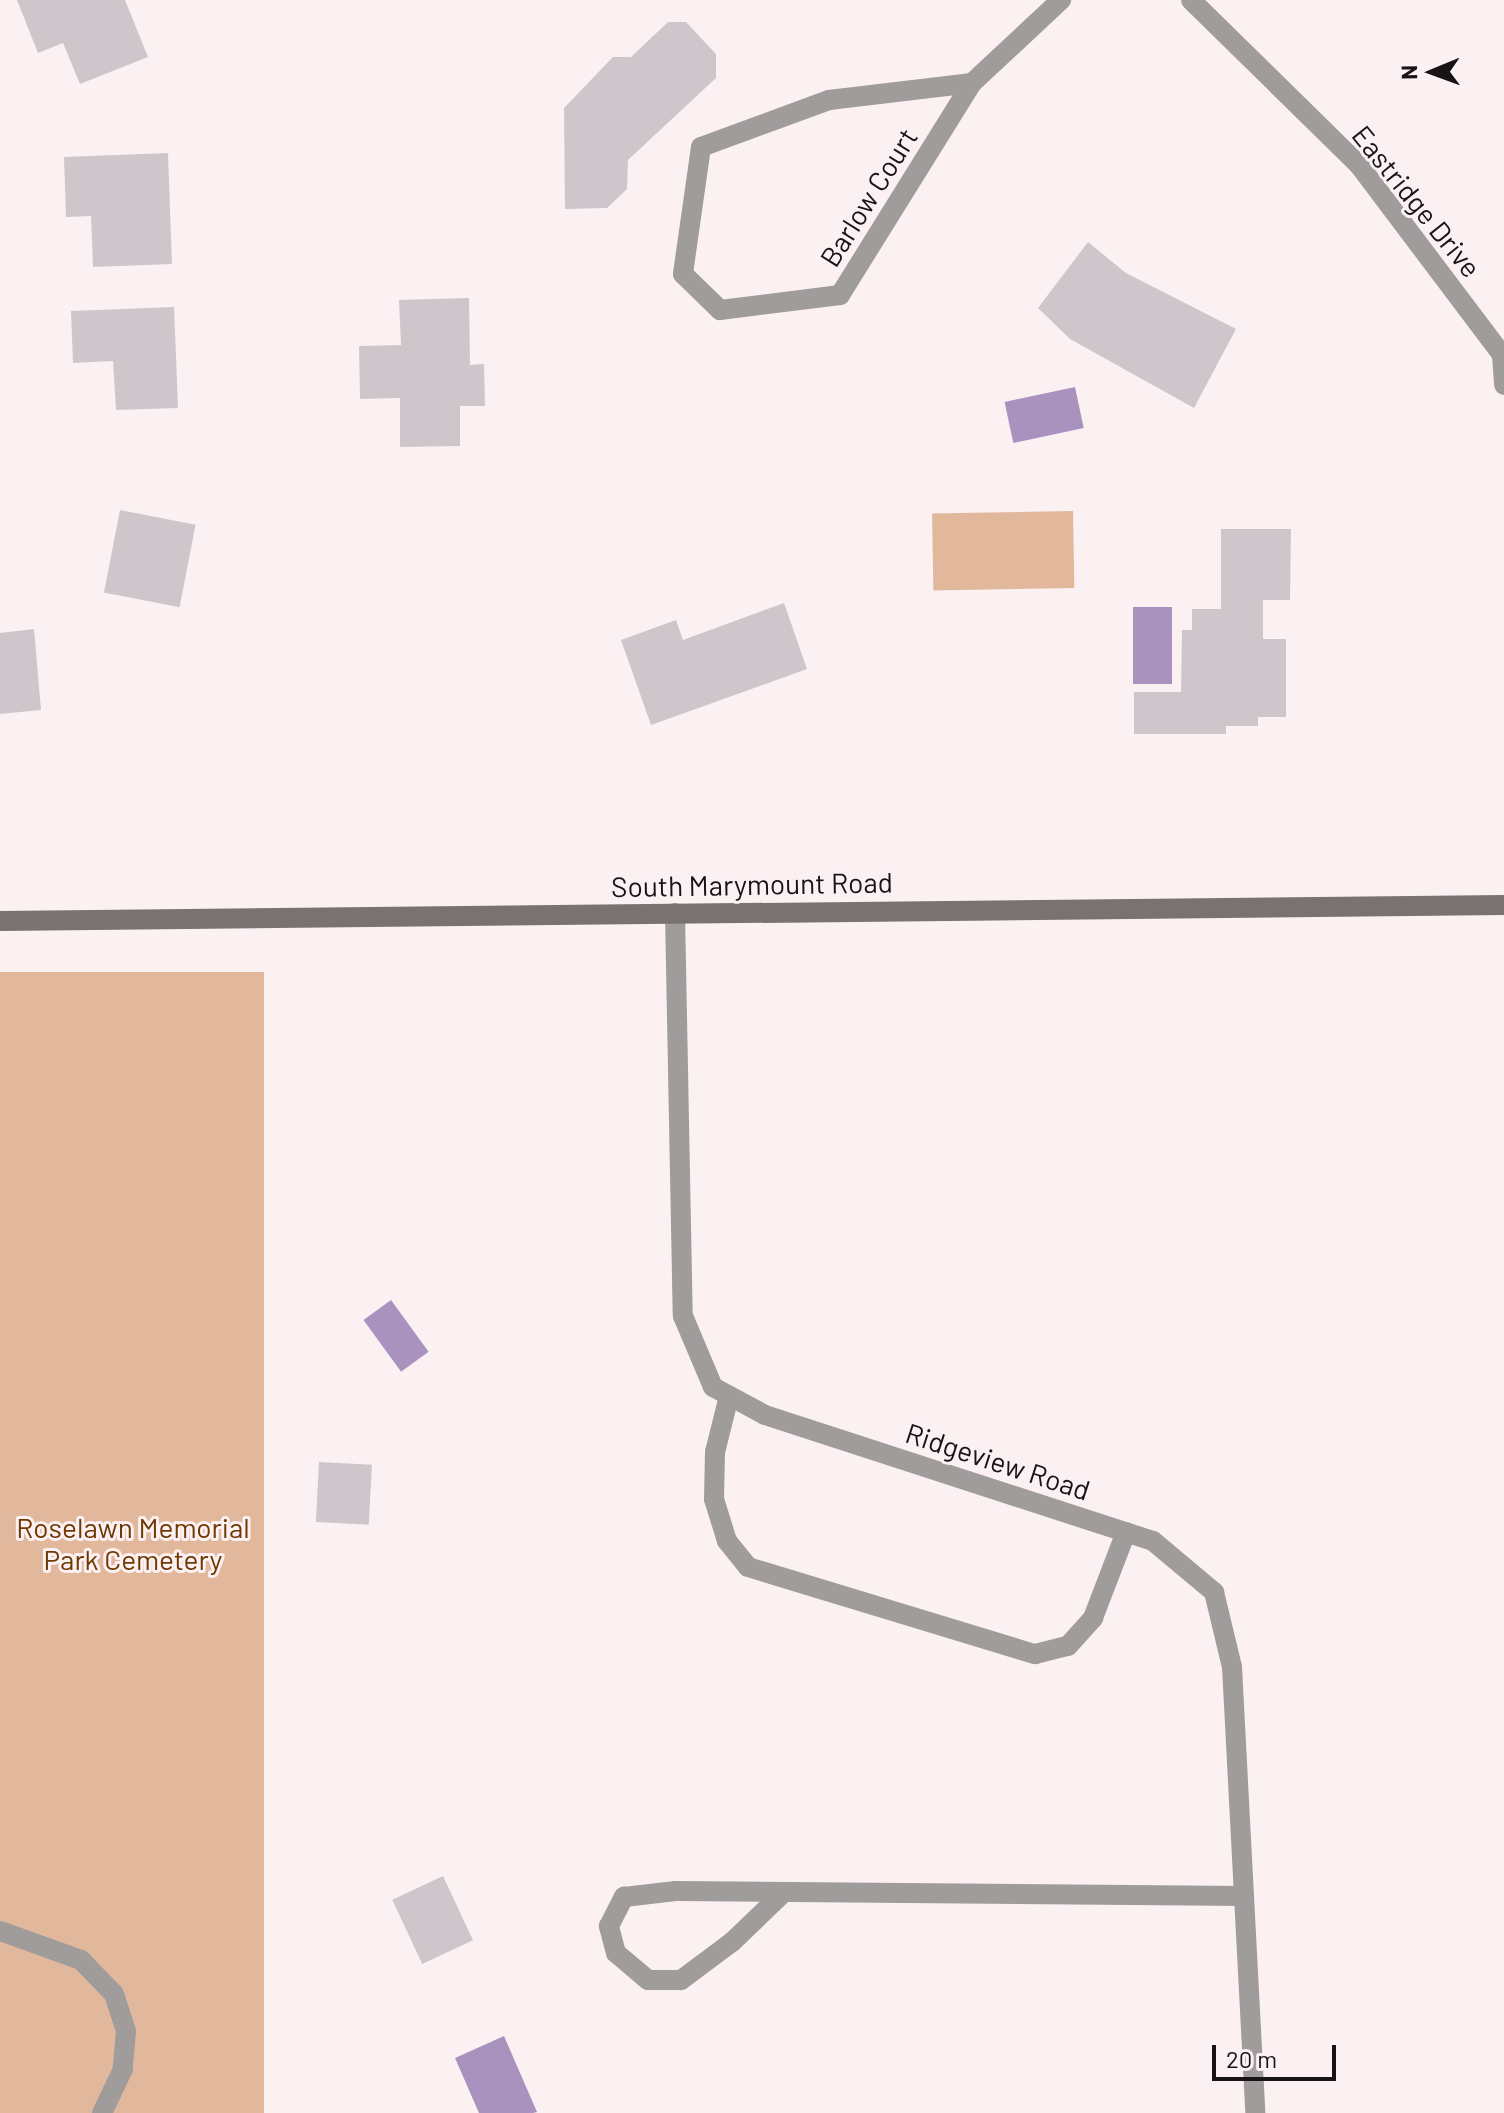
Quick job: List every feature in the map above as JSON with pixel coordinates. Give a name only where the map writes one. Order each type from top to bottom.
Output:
[{"type":"street","name":"Barlow Court","points":[[972,83],[829,100],[701,147],[683,274],[720,310],[840,295],[972,83],[1061,0]]},
{"type":"street","name":"Eastridge Drive","points":[[1191,0],[1359,165],[1503,351],[1504,385]]},
{"type":"street","name":"South Marymount Road","points":[[0,921],[1504,905]]},
{"type":"street","name":"Ridgeview Road","points":[[675,913],[683,1316],[713,1387],[765,1415],[1153,1541],[1214,1592],[1232,1667],[1255,2113]]},
{"type":"street","points":[[729,1396],[715,1452],[714,1499],[727,1541],[748,1567],[1035,1654],[1068,1646],[1093,1618],[1126,1532]]},
{"type":"street","points":[[783,1893],[732,1942],[681,1980],[648,1980],[616,1953],[609,1926],[624,1897],[676,1891],[1244,1896]]},
{"type":"street","points":[[0,1931],[81,1960],[114,1994],[126,2031],[123,2069],[102,2113]]},
{"type":"green space","points":[[1073,511],[1074,588],[933,590],[932,513]]},
{"type":"green space","name":"Roselawn Memorial Park Cemetery","points":[[0,972],[264,972],[264,2113],[0,2113]]},
{"type":"shaded area","points":[[1075,387],[1084,428],[1013,443],[1005,402]]},
{"type":"shaded area","points":[[1133,607],[1172,607],[1172,684],[1133,684]]},
{"type":"shaded area","points":[[391,1300],[429,1352],[401,1372],[363,1320]]},
{"type":"shaded area","points":[[504,2036],[537,2112],[479,2113],[455,2058]]},
{"type":"building","points":[[17,0],[125,0],[148,57],[80,84],[63,43],[38,53]]},
{"type":"building","points":[[668,22],[686,22],[716,54],[716,78],[628,160],[627,189],[607,208],[565,209],[564,108],[613,57],[631,57]]},
{"type":"building","points":[[168,153],[172,264],[93,267],[91,216],[66,217],[64,157]]},
{"type":"building","points":[[1088,242],[1126,273],[1236,329],[1194,408],[1070,339],[1038,308]]},
{"type":"building","points":[[469,298],[470,365],[484,364],[485,406],[460,406],[460,446],[400,447],[400,398],[360,399],[359,346],[401,345],[399,300]]},
{"type":"building","points":[[174,307],[178,408],[116,410],[113,361],[73,363],[71,311]]},
{"type":"building","points":[[120,510],[196,525],[180,607],[104,592]]},
{"type":"building","points":[[1221,529],[1291,529],[1290,600],[1263,600],[1263,639],[1286,639],[1286,717],[1258,717],[1258,726],[1226,726],[1226,734],[1134,734],[1134,692],[1181,692],[1182,630],[1192,630],[1192,609],[1221,609]]},
{"type":"building","points":[[784,603],[807,669],[651,725],[621,640],[676,620],[683,640]]},
{"type":"building","points":[[34,629],[41,710],[0,714],[0,633]]},
{"type":"building","points":[[319,1462],[372,1465],[369,1525],[316,1522]]},
{"type":"building","points":[[443,1876],[473,1940],[422,1964],[392,1900]]}]
